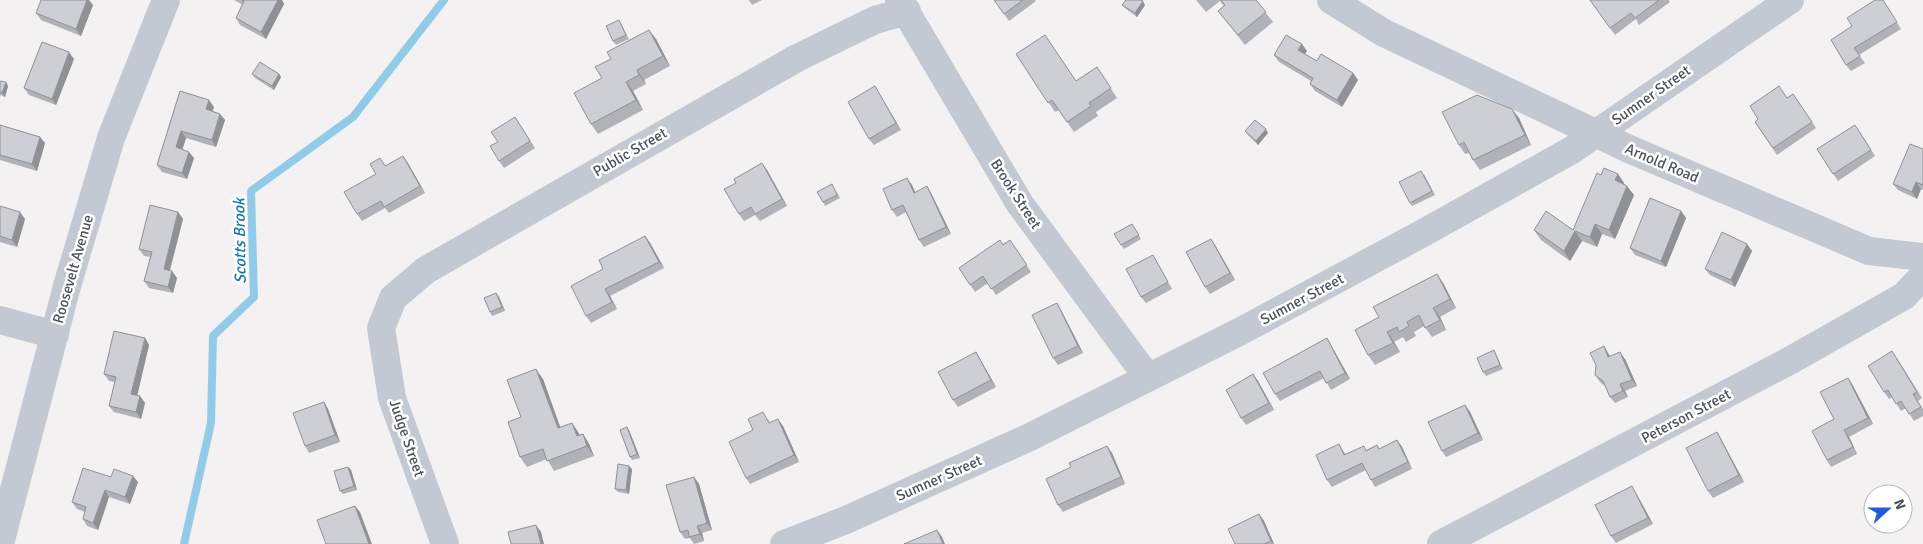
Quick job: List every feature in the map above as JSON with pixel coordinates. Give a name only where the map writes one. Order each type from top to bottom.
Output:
[{"type":"street","name":"Roosevelt Avenue","points":[[0,544],[55,335],[111,138],[166,0]]},
{"type":"street","name":"Arnold Road","points":[[1331,0],[1384,33],[1595,134],[1869,251],[1923,257]]},
{"type":"street","name":"Sumner Street","points":[[784,544],[846,520],[1021,441],[1241,331],[1423,233],[1572,150],[1790,0]]},
{"type":"street","name":"Public Street","points":[[381,328],[393,298],[426,270],[797,58],[903,6]]},
{"type":"street","name":"Brook Street","points":[[903,6],[1020,204],[1148,378]]},
{"type":"street","name":"Peterson Street","points":[[1441,544],[1596,465],[1800,355],[1904,296],[1923,276]]},
{"type":"street","points":[[0,320],[55,335]]},
{"type":"street","name":"Judge Street","points":[[381,328],[392,398],[445,544]]},
{"type":"building","points":[[41,0],[87,0],[76,29],[36,13]]},
{"type":"building","points":[[242,0],[278,0],[261,32],[236,18],[244,1]]},
{"type":"building","points":[[994,0],[1023,0],[1004,14]]},
{"type":"building","points":[[1126,0],[1143,1],[1135,13],[1122,5]]},
{"type":"building","points":[[1221,0],[1256,0],[1266,12],[1238,35],[1218,11],[1225,5]]},
{"type":"building","points":[[1590,0],[1659,0],[1635,18],[1631,13],[1610,28]]},
{"type":"building","points":[[1875,0],[1883,0],[1897,22],[1854,48],[1860,56],[1846,65],[1831,40],[1852,26],[1847,18]]},
{"type":"building","points":[[619,20],[626,35],[613,41],[606,26]]},
{"type":"building","points":[[649,30],[663,56],[637,70],[639,75],[626,82],[636,100],[591,124],[574,93],[602,78],[595,67],[611,59],[607,52]]},
{"type":"building","points":[[1045,35],[1076,81],[1097,67],[1111,88],[1089,103],[1091,106],[1067,122],[1052,100],[1048,103],[1016,54]]},
{"type":"building","points":[[1286,35],[1302,44],[1298,50],[1317,61],[1321,54],[1353,73],[1337,100],[1310,84],[1313,78],[1274,55]]},
{"type":"building","points":[[42,42],[69,52],[52,99],[24,88]]},
{"type":"building","points":[[260,62],[279,74],[272,86],[252,74]]},
{"type":"building","points":[[0,81],[6,82],[2,93],[0,92]]},
{"type":"building","points":[[875,86],[896,123],[869,139],[848,102]]},
{"type":"building","points":[[1779,86],[1787,98],[1793,94],[1812,122],[1773,148],[1755,122],[1758,119],[1750,106]]},
{"type":"building","points":[[180,91],[209,100],[206,109],[220,114],[212,140],[181,131],[176,147],[189,152],[182,173],[157,165]]},
{"type":"building","points":[[1477,95],[1512,109],[1525,135],[1473,160],[1464,142],[1459,145],[1442,112]]},
{"type":"building","points":[[515,117],[530,141],[499,161],[490,146],[498,142],[491,132]]},
{"type":"building","points":[[1255,120],[1266,129],[1256,141],[1245,131]]},
{"type":"building","points":[[0,125],[40,137],[32,164],[0,155]]},
{"type":"building","points":[[1855,125],[1871,150],[1833,174],[1817,149]]},
{"type":"building","points":[[1910,144],[1923,149],[1923,185],[1916,182],[1912,192],[1893,184]]},
{"type":"building","points":[[403,156],[420,186],[384,207],[381,201],[357,214],[344,192],[376,174],[370,164],[380,158],[385,166]]},
{"type":"building","points":[[762,163],[782,199],[755,214],[751,207],[739,214],[724,189],[736,183],[734,179]]},
{"type":"building","points":[[1604,168],[1618,174],[1615,180],[1627,186],[1609,230],[1595,224],[1590,237],[1575,231],[1564,251],[1534,230],[1546,211],[1573,230],[1597,173],[1601,175]]},
{"type":"building","points":[[1421,171],[1432,191],[1410,203],[1399,182]]},
{"type":"building","points":[[907,178],[914,193],[927,186],[946,227],[919,240],[903,205],[892,210],[883,189]]},
{"type":"building","points":[[832,184],[837,195],[823,202],[817,192]]},
{"type":"building","points":[[1650,198],[1681,211],[1661,261],[1630,248]]},
{"type":"building","points":[[150,205],[178,212],[164,269],[172,271],[168,287],[144,281],[152,252],[139,249]]},
{"type":"building","points":[[0,206],[20,212],[12,240],[0,236]]},
{"type":"building","points":[[1132,224],[1139,235],[1121,245],[1114,234]]},
{"type":"building","points":[[1722,232],[1747,244],[1731,280],[1705,269]]},
{"type":"building","points":[[645,236],[659,262],[605,289],[612,302],[586,316],[571,286],[603,269],[599,260]]},
{"type":"building","points":[[1211,239],[1230,273],[1205,287],[1186,252]]},
{"type":"building","points":[[1000,240],[1003,245],[1010,240],[1027,265],[991,289],[983,276],[970,285],[959,268]]},
{"type":"building","points":[[1153,255],[1168,282],[1141,297],[1126,269]]},
{"type":"building","points":[[1437,274],[1450,299],[1433,308],[1440,320],[1425,328],[1419,315],[1407,322],[1409,326],[1399,332],[1397,327],[1387,332],[1393,343],[1368,355],[1355,330],[1379,317],[1373,307]]},
{"type":"building","points":[[496,293],[502,307],[490,312],[484,298]]},
{"type":"building","points":[[1057,303],[1078,346],[1053,358],[1032,315]]},
{"type":"building","points":[[114,331],[145,338],[131,394],[140,396],[136,412],[109,406],[116,377],[104,374]]},
{"type":"building","points":[[1327,338],[1345,373],[1326,383],[1320,371],[1275,394],[1263,373]]},
{"type":"building","points":[[1604,346],[1608,357],[1620,352],[1632,380],[1620,384],[1623,391],[1610,397],[1603,381],[1595,375],[1596,365],[1590,353]]},
{"type":"building","points":[[1494,350],[1500,365],[1483,372],[1477,358]]},
{"type":"building","points":[[1892,351],[1917,392],[1913,394],[1921,407],[1909,414],[1901,401],[1896,404],[1888,390],[1884,392],[1868,366]]},
{"type":"building","points":[[976,352],[991,380],[953,400],[938,372]]},
{"type":"building","points":[[536,369],[558,428],[572,423],[577,436],[583,434],[587,446],[547,461],[543,449],[520,457],[508,422],[521,417],[507,380]]},
{"type":"building","points":[[1253,374],[1269,403],[1241,418],[1226,390]]},
{"type":"building","points":[[1848,378],[1868,418],[1844,430],[1853,447],[1827,460],[1812,431],[1834,419],[1820,392]]},
{"type":"building","points":[[324,402],[335,435],[305,446],[293,413]]},
{"type":"building","points":[[1465,405],[1478,433],[1442,451],[1428,422]]},
{"type":"building","points":[[763,412],[769,423],[778,419],[794,455],[746,478],[729,442],[753,430],[748,419]]},
{"type":"building","points":[[627,427],[637,454],[630,457],[620,430]]},
{"type":"building","points":[[1717,432],[1739,475],[1708,491],[1686,448]]},
{"type":"building","points":[[1397,440],[1408,462],[1371,480],[1362,463],[1327,480],[1316,455],[1339,444],[1344,455],[1364,446],[1366,451],[1377,445],[1379,449]]},
{"type":"building","points":[[1107,446],[1121,477],[1058,505],[1046,479],[1071,467],[1069,463]]},
{"type":"building","points":[[618,464],[629,466],[626,490],[615,489]]},
{"type":"building","points":[[348,467],[354,486],[340,491],[334,471]]},
{"type":"building","points":[[83,468],[111,477],[114,469],[133,476],[125,497],[105,490],[93,523],[83,519],[86,507],[72,502]]},
{"type":"building","points":[[694,477],[707,523],[697,526],[700,534],[689,537],[688,530],[680,532],[666,485]]},
{"type":"building","points":[[1632,486],[1648,518],[1611,536],[1595,505]]},
{"type":"building","points":[[355,506],[369,544],[326,544],[317,520]]},
{"type":"building","points":[[1259,514],[1271,541],[1264,544],[1235,544],[1228,529]]},
{"type":"building","points":[[536,525],[541,544],[511,544],[508,532]]},
{"type":"building","points":[[937,530],[943,544],[904,544]]},
{"type":"waterway","name":"Scotts Brook","points":[[184,544],[211,423],[213,336],[254,297],[251,191],[353,117],[444,0]]}]
